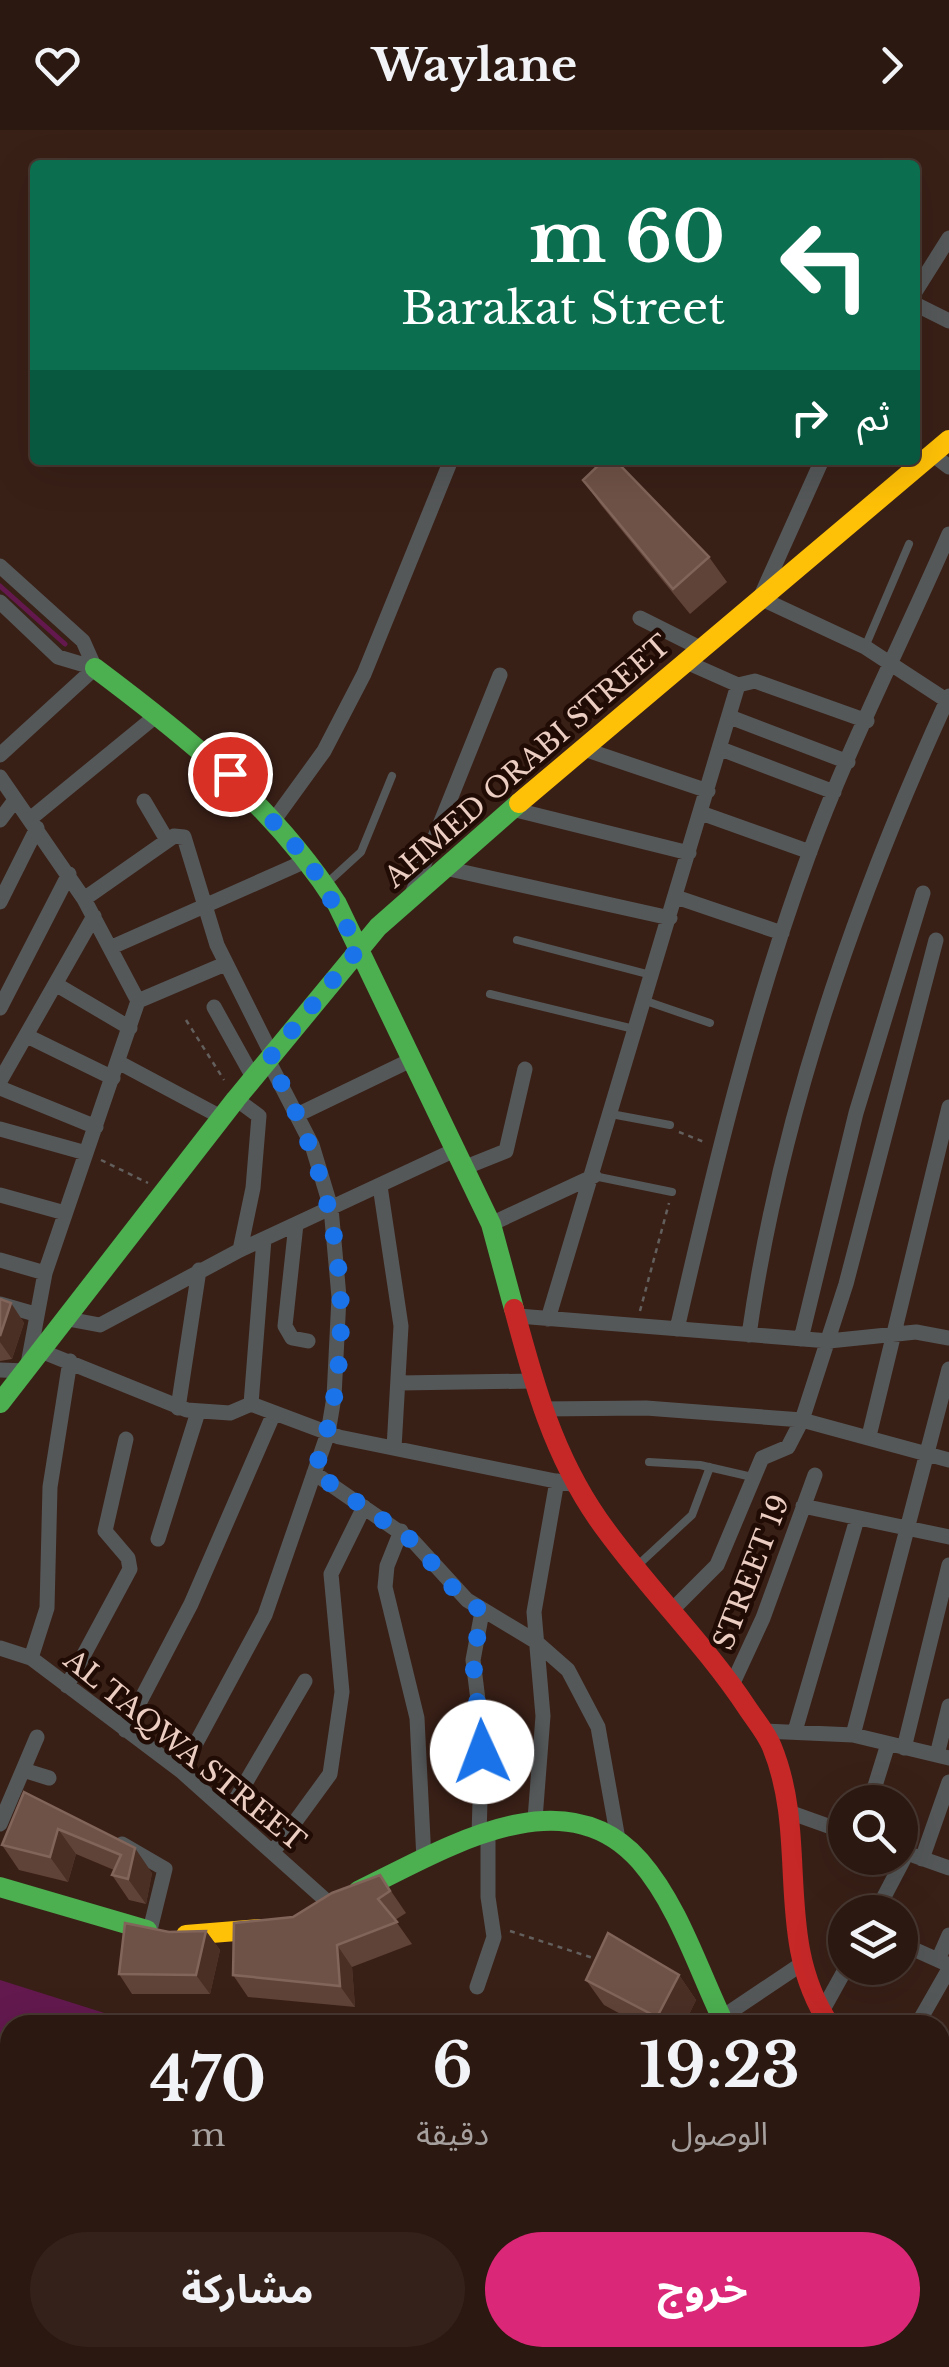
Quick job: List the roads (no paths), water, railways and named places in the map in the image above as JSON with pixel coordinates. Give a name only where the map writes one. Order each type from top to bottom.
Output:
[{"type":"street","points":[[920,284],[949,238]]},
{"type":"street","points":[[920,306],[949,321]]},
{"type":"street","name":"AHMED ORABI STREET","points":[[0,1403],[236,1098],[359,948],[410,898],[692,654],[941,461],[949,440]]},
{"type":"street","points":[[274,820],[324,750],[364,674],[450,465]]},
{"type":"street","points":[[749,1335],[786,1162],[848,946],[873,872],[948,699],[865,646],[760,598],[820,465]]},
{"type":"street","points":[[676,1329],[720,1146],[782,932],[834,792],[949,534]]},
{"type":"street","points":[[0,566],[83,640],[95,668]]},
{"type":"street","points":[[0,602],[58,657],[95,668],[230,774],[326,884],[491,1224],[566,1483],[672,1608],[764,1731],[784,1778],[800,1965],[824,2015]]},
{"type":"street","points":[[640,618],[738,685]]},
{"type":"street","points":[[0,755],[95,668]]},
{"type":"street","points":[[410,898],[500,675]]},
{"type":"street","points":[[738,685],[755,680],[867,720]]},
{"type":"street","points":[[548,1319],[594,1176],[738,685]]},
{"type":"street","points":[[0,902],[33,824],[157,715]]},
{"type":"street","points":[[730,717],[848,762]]},
{"type":"street","points":[[581,748],[708,791]]},
{"type":"street","points":[[720,749],[834,792]]},
{"type":"street","points":[[0,777],[84,899],[138,1002],[45,1273],[35,1314],[32,1364]]},
{"type":"street","points":[[0,820],[15,800]]},
{"type":"street","points":[[144,802],[167,840]]},
{"type":"street","points":[[512,809],[689,852]]},
{"type":"street","points":[[701,813],[810,852]]},
{"type":"street","points":[[84,899],[167,840],[177,835],[186,840],[225,964],[298,1114],[331,1208],[339,1297],[328,1434],[256,1635],[180,1771]]},
{"type":"street","points":[[112,947],[308,860]]},
{"type":"street","points":[[445,868],[670,918]]},
{"type":"street","points":[[0,1008],[68,874]]},
{"type":"street","points":[[801,1339],[865,1080],[923,893]]},
{"type":"street","points":[[676,897],[782,932]]},
{"type":"street","points":[[94,916],[0,1084],[96,1126]]},
{"type":"street","points":[[672,1608],[717,1565],[764,1455],[788,1447],[802,1420],[829,1341],[936,940]]},
{"type":"street","points":[[138,1002],[225,964]]},
{"type":"street","points":[[57,985],[130,1028]]},
{"type":"street","points":[[214,1007],[253,1077]]},
{"type":"street","points":[[27,1036],[221,1118]]},
{"type":"street","points":[[298,1114],[412,1060]]},
{"type":"street","points":[[68,1319],[100,1325],[264,1238],[380,1186],[461,1158],[506,1151],[525,1069]]},
{"type":"street","points":[[236,1098],[259,1116],[254,1188],[240,1250]]},
{"type":"street","points":[[869,1436],[897,1334],[949,1107]]},
{"type":"street","points":[[0,1129],[86,1152]]},
{"type":"street","points":[[491,1224],[594,1176]]},
{"type":"street","points":[[380,1186],[399,1297],[400,1383],[394,1448]]},
{"type":"street","points":[[0,1195],[65,1213]]},
{"type":"street","points":[[296,1224],[284,1326],[292,1338],[308,1341]]},
{"type":"street","points":[[252,1404],[264,1238]]},
{"type":"street","points":[[0,1260],[45,1273]]},
{"type":"street","points":[[178,1408],[200,1270]]},
{"type":"street","points":[[0,1304],[35,1314]]},
{"type":"street","points":[[518,1316],[829,1341],[897,1334],[949,1338]]},
{"type":"street","points":[[32,1658],[48,1608],[50,1487],[70,1361]]},
{"type":"street","points":[[0,1370],[70,1361],[178,1408],[230,1413],[252,1404],[328,1434],[566,1483]]},
{"type":"street","points":[[853,1736],[949,1370]]},
{"type":"street","points":[[400,1383],[534,1381]]},
{"type":"street","points":[[542,1408],[646,1408],[802,1420],[949,1460]]},
{"type":"street","points":[[158,1539],[198,1412]]},
{"type":"street","points":[[125,1730],[199,1588],[274,1412]]},
{"type":"street","points":[[67,1686],[130,1569],[128,1558],[105,1531],[126,1439]]},
{"type":"street","points":[[314,1472],[400,1532],[482,1612],[534,1641],[568,1670],[591,1707],[618,1839]]},
{"type":"street","name":"STREET 19","points":[[732,1685],[764,1618],[815,1475]]},
{"type":"street","points":[[535,1819],[543,1716],[534,1641],[534,1602],[566,1483]]},
{"type":"street","points":[[802,1506],[949,1537]]},
{"type":"street","points":[[274,1852],[330,1774],[342,1692],[331,1574],[364,1507]]},
{"type":"street","points":[[795,1731],[856,1519]]},
{"type":"street","points":[[400,1532],[388,1566],[386,1587],[417,1718],[424,1860]]},
{"type":"street","points":[[878,1785],[896,1746],[949,1565]]},
{"type":"street","points":[[477,1987],[494,1926],[483,1834],[482,1732],[473,1660],[482,1612]]},
{"type":"street","name":"AL TAQWA STREET","points":[[0,1648],[32,1658],[180,1771],[330,1904]]},
{"type":"street","points":[[229,1811],[305,1681]]},
{"type":"street","points":[[764,1731],[853,1736],[943,1757],[949,1706]]},
{"type":"street","points":[[0,1824],[37,1737]]},
{"type":"street","points":[[23,1770],[49,1778]]},
{"type":"street","points":[[918,1839],[949,1782]]},
{"type":"street","points":[[789,1812],[828,1826]]},
{"type":"street","points":[[0,1887],[150,1930],[215,1935],[290,1920],[483,1834],[535,1819],[579,1821],[618,1839],[650,1876],[720,2015]]},
{"type":"street","points":[[110,1838],[165,1869],[150,1930]]},
{"type":"street","points":[[918,1857],[949,1868]]},
{"type":"street","points":[[922,2015],[946,1965],[949,1934]]},
{"type":"street","points":[[918,1952],[946,1965]]},
{"type":"street","points":[[731,2015],[800,1965]]},
{"type":"street","points":[[829,2015],[840,1985]]},
{"type":"lane","points":[[865,646],[909,544]]},
{"type":"lane","points":[[326,884],[360,852],[392,776]]},
{"type":"lane","points":[[517,940],[651,975]]},
{"type":"lane","points":[[490,994],[634,1029]]},
{"type":"lane","points":[[643,1000],[710,1023]]},
{"type":"lane","points":[[612,1114],[670,1125]]},
{"type":"lane","points":[[594,1176],[672,1192]]},
{"type":"lane","points":[[648,1462],[710,1467],[752,1477]]},
{"type":"lane","points":[[637,1566],[692,1515],[710,1467]]},
{"type":"waterway","points":[[0,586],[65,644]]}]
